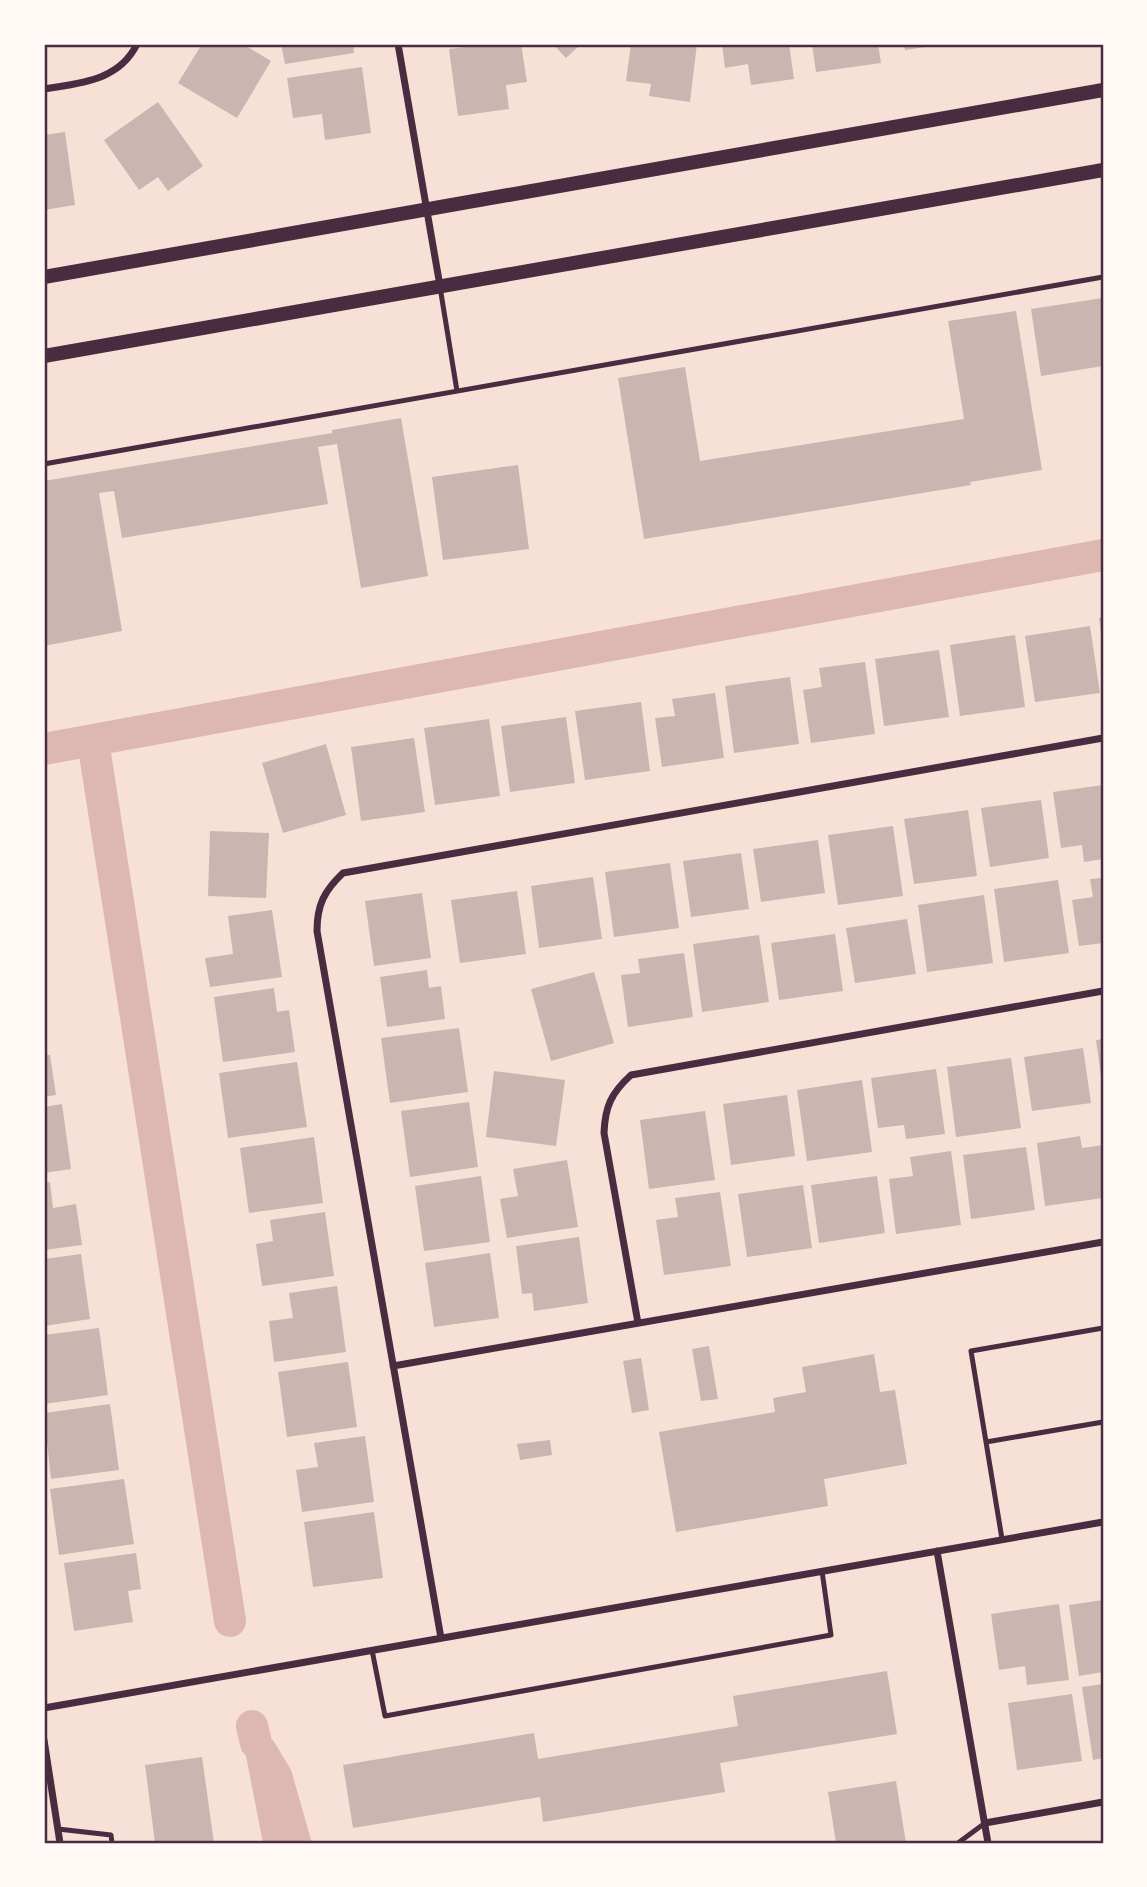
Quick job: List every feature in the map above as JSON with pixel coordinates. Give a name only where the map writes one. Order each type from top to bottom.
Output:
[{"type":"main road","points":[[44,277],[1103,90]]},
{"type":"main road","points":[[44,356],[1103,170]]},
{"type":"street","points":[[44,89],[111,74],[130,58],[137,44]]},
{"type":"street","points":[[398,44],[440,286]]},
{"type":"street","points":[[441,1638],[317,931],[317,908],[327,888],[343,873],[1103,738]]},
{"type":"street","points":[[638,1323],[604,1133],[605,1110],[614,1090],[631,1075],[1103,991]]},
{"type":"street","points":[[393,1366],[1103,1242]]},
{"type":"street","points":[[44,1708],[1103,1522]]},
{"type":"street","points":[[937,1551],[988,1843]]},
{"type":"street","points":[[44,1740],[60,1843]]},
{"type":"street","points":[[985,1823],[1103,1802]]},
{"type":"lane","points":[[44,464],[1103,277]]},
{"type":"lane","points":[[440,286],[457,391]]},
{"type":"lane","points":[[1002,1539],[971,1351],[1103,1328]]},
{"type":"lane","points":[[986,1442],[1103,1422]]},
{"type":"lane","points":[[372,1650],[385,1716],[831,1635],[822,1571]]},
{"type":"lane","points":[[958,1843],[985,1823]]},
{"type":"lane","points":[[58,1829],[111,1835],[112,1843]]},
{"type":"shaded area","points":[[273,1740],[291,1770],[312,1843],[263,1843],[246,1756],[256,1743]]},
{"type":"building","points":[[202,44],[243,44],[271,61],[237,118],[178,83]]},
{"type":"building","points":[[281,44],[353,44],[354,53],[285,64]]},
{"type":"building","points":[[488,44],[521,44],[527,82],[506,85],[509,109],[458,116],[449,49]]},
{"type":"building","points":[[553,44],[581,44],[566,58]]},
{"type":"building","points":[[631,44],[697,44],[690,102],[649,96],[651,84],[626,81]]},
{"type":"building","points":[[722,44],[789,44],[794,79],[751,85],[748,64],[725,68]]},
{"type":"building","points":[[812,44],[878,44],[881,63],[816,72]]},
{"type":"building","points":[[904,44],[938,44],[939,45],[905,50]]},
{"type":"building","points":[[362,67],[371,133],[325,140],[322,114],[293,118],[287,78]]},
{"type":"building","points":[[158,102],[203,166],[168,191],[158,177],[139,190],[104,140]]},
{"type":"building","points":[[65,132],[75,205],[44,210],[44,135]]},
{"type":"building","points":[[1103,298],[1103,366],[1041,376],[1031,309]]},
{"type":"building","points":[[1016,311],[1042,470],[970,482],[971,485],[644,539],[618,378],[685,367],[700,461],[964,419],[948,321]]},
{"type":"building","points":[[401,418],[428,576],[361,588],[337,444],[318,447],[328,504],[122,538],[114,491],[99,493],[122,631],[44,646],[44,481],[332,433],[332,430]]},
{"type":"building","points":[[518,465],[529,549],[443,560],[432,477]]},
{"type":"building","points":[[1103,617],[1103,639],[1102,639],[1099,618]]},
{"type":"building","points":[[1090,626],[1100,693],[1035,702],[1025,636]]},
{"type":"building","points":[[1015,635],[1025,707],[960,716],[950,645]]},
{"type":"building","points":[[939,650],[949,717],[884,726],[875,659]]},
{"type":"building","points":[[865,662],[875,734],[811,743],[803,690],[822,687],[819,668]]},
{"type":"building","points":[[790,677],[799,744],[734,753],[725,686]]},
{"type":"building","points":[[715,693],[724,758],[662,767],[655,718],[675,716],[672,699]]},
{"type":"building","points":[[641,702],[650,771],[585,780],[575,711]]},
{"type":"building","points":[[566,717],[575,783],[510,792],[501,726]]},
{"type":"building","points":[[489,719],[500,796],[435,805],[424,728]]},
{"type":"building","points":[[414,738],[425,812],[361,821],[351,747]]},
{"type":"building","points":[[326,744],[346,815],[283,833],[262,763]]},
{"type":"building","points":[[1103,785],[1103,859],[1084,862],[1082,845],[1061,848],[1053,792]]},
{"type":"building","points":[[1041,800],[1049,858],[990,867],[981,808]]},
{"type":"building","points":[[968,810],[977,876],[914,884],[904,819]]},
{"type":"building","points":[[893,826],[903,896],[838,905],[828,835]]},
{"type":"building","points":[[210,831],[269,833],[266,898],[208,896]]},
{"type":"building","points":[[818,840],[825,893],[761,902],[753,849]]},
{"type":"building","points":[[741,853],[749,909],[691,917],[683,861]]},
{"type":"building","points":[[670,863],[679,928],[614,937],[605,872]]},
{"type":"building","points":[[593,877],[602,939],[539,948],[531,886]]},
{"type":"building","points":[[1103,878],[1103,943],[1079,946],[1072,900],[1093,897],[1090,879]]},
{"type":"building","points":[[1058,880],[1069,953],[1004,962],[994,889]]},
{"type":"building","points":[[517,891],[526,954],[460,963],[451,900]]},
{"type":"building","points":[[422,893],[431,958],[374,966],[365,901]]},
{"type":"building","points":[[984,895],[993,963],[927,972],[918,905]]},
{"type":"building","points":[[272,910],[282,977],[210,987],[205,958],[233,954],[228,916]]},
{"type":"building","points":[[907,919],[916,974],[855,983],[846,928]]},
{"type":"building","points":[[835,934],[843,991],[779,1000],[771,943]]},
{"type":"building","points":[[759,935],[769,1002],[702,1012],[693,944]]},
{"type":"building","points":[[684,953],[693,1017],[628,1027],[621,975],[640,973],[638,959]]},
{"type":"building","points":[[427,970],[429,988],[441,986],[445,1019],[387,1027],[380,977]]},
{"type":"building","points":[[594,972],[614,1043],[551,1061],[531,989]]},
{"type":"building","points":[[274,988],[277,1012],[289,1010],[295,1052],[223,1062],[214,997]]},
{"type":"building","points":[[459,1028],[468,1092],[390,1103],[381,1038]]},
{"type":"building","points":[[1103,1039],[1103,1083],[1102,1084],[1096,1040]]},
{"type":"building","points":[[1083,1048],[1091,1103],[1032,1111],[1024,1057]]},
{"type":"building","points":[[44,1055],[50,1055],[56,1095],[44,1097]]},
{"type":"building","points":[[1011,1058],[1021,1128],[956,1137],[947,1067]]},
{"type":"building","points":[[297,1062],[307,1127],[228,1138],[219,1073]]},
{"type":"building","points":[[936,1069],[945,1134],[906,1139],[904,1125],[878,1128],[871,1078]]},
{"type":"building","points":[[494,1071],[565,1080],[556,1146],[486,1137]]},
{"type":"building","points":[[862,1080],[872,1152],[807,1161],[797,1090]]},
{"type":"building","points":[[787,1095],[795,1156],[731,1165],[723,1104]]},
{"type":"building","points":[[469,1102],[478,1167],[410,1177],[401,1111]]},
{"type":"building","points":[[62,1104],[71,1169],[44,1173],[44,1107]]},
{"type":"building","points":[[705,1111],[715,1180],[649,1189],[640,1120]]},
{"type":"building","points":[[1080,1136],[1082,1148],[1103,1145],[1103,1198],[1045,1206],[1037,1143]]},
{"type":"building","points":[[314,1137],[323,1203],[249,1213],[240,1148]]},
{"type":"building","points":[[1026,1147],[1035,1210],[971,1219],[963,1155]]},
{"type":"building","points":[[951,1151],[961,1225],[896,1234],[889,1179],[913,1176],[910,1157]]},
{"type":"building","points":[[567,1160],[578,1227],[507,1238],[500,1199],[518,1196],[513,1169]]},
{"type":"building","points":[[481,1176],[490,1242],[424,1251],[415,1186]]},
{"type":"building","points":[[877,1176],[885,1233],[819,1243],[811,1185]]},
{"type":"building","points":[[50,1182],[53,1208],[76,1204],[82,1245],[44,1250],[44,1183]]},
{"type":"building","points":[[803,1185],[812,1248],[747,1257],[738,1194]]},
{"type":"building","points":[[720,1192],[731,1266],[664,1275],[656,1220],[678,1217],[675,1198]]},
{"type":"building","points":[[325,1212],[334,1276],[262,1286],[256,1244],[273,1241],[270,1220]]},
{"type":"building","points":[[579,1237],[588,1303],[534,1311],[532,1293],[522,1294],[516,1246]]},
{"type":"building","points":[[490,1253],[499,1318],[434,1327],[425,1263]]},
{"type":"building","points":[[81,1254],[90,1319],[44,1326],[44,1259]]},
{"type":"building","points":[[337,1286],[346,1352],[274,1362],[269,1321],[293,1318],[289,1293]]},
{"type":"building","points":[[99,1328],[108,1395],[44,1404],[44,1335]]},
{"type":"building","points":[[709,1346],[718,1399],[701,1401],[692,1349]]},
{"type":"building","points":[[874,1354],[880,1392],[895,1390],[907,1464],[824,1479],[828,1506],[676,1532],[659,1432],[775,1412],[773,1398],[806,1392],[802,1367]]},
{"type":"building","points":[[641,1358],[649,1410],[632,1413],[623,1361]]},
{"type":"building","points":[[348,1362],[357,1427],[287,1437],[278,1372]]},
{"type":"building","points":[[110,1404],[119,1470],[51,1479],[44,1413]]},
{"type":"building","points":[[365,1436],[374,1502],[302,1512],[296,1470],[318,1467],[314,1443]]},
{"type":"building","points":[[550,1440],[552,1455],[520,1460],[517,1444]]},
{"type":"building","points":[[124,1479],[134,1544],[59,1555],[50,1489]]},
{"type":"building","points":[[374,1512],[383,1578],[313,1587],[304,1522]]},
{"type":"building","points":[[136,1553],[141,1589],[128,1591],[133,1622],[74,1631],[64,1563]]},
{"type":"building","points":[[1103,1600],[1103,1672],[1079,1676],[1069,1605]]},
{"type":"building","points":[[1059,1604],[1069,1680],[1027,1685],[1025,1666],[999,1670],[991,1614]]},
{"type":"building","points":[[887,1671],[897,1734],[720,1763],[725,1792],[543,1822],[540,1797],[353,1828],[343,1765],[534,1733],[538,1759],[738,1726],[733,1696]]},
{"type":"building","points":[[1103,1684],[1103,1758],[1093,1760],[1082,1687]]},
{"type":"building","points":[[1072,1694],[1082,1761],[1017,1770],[1008,1703]]},
{"type":"building","points":[[202,1757],[214,1843],[155,1843],[145,1765]]},
{"type":"building","points":[[896,1781],[906,1843],[836,1843],[828,1792]]},
{"type":"waterway","points":[[44,749],[1103,555]]},
{"type":"waterway","points":[[93,741],[230,1621]]},
{"type":"waterway","points":[[252,1726],[256,1743]]}]
